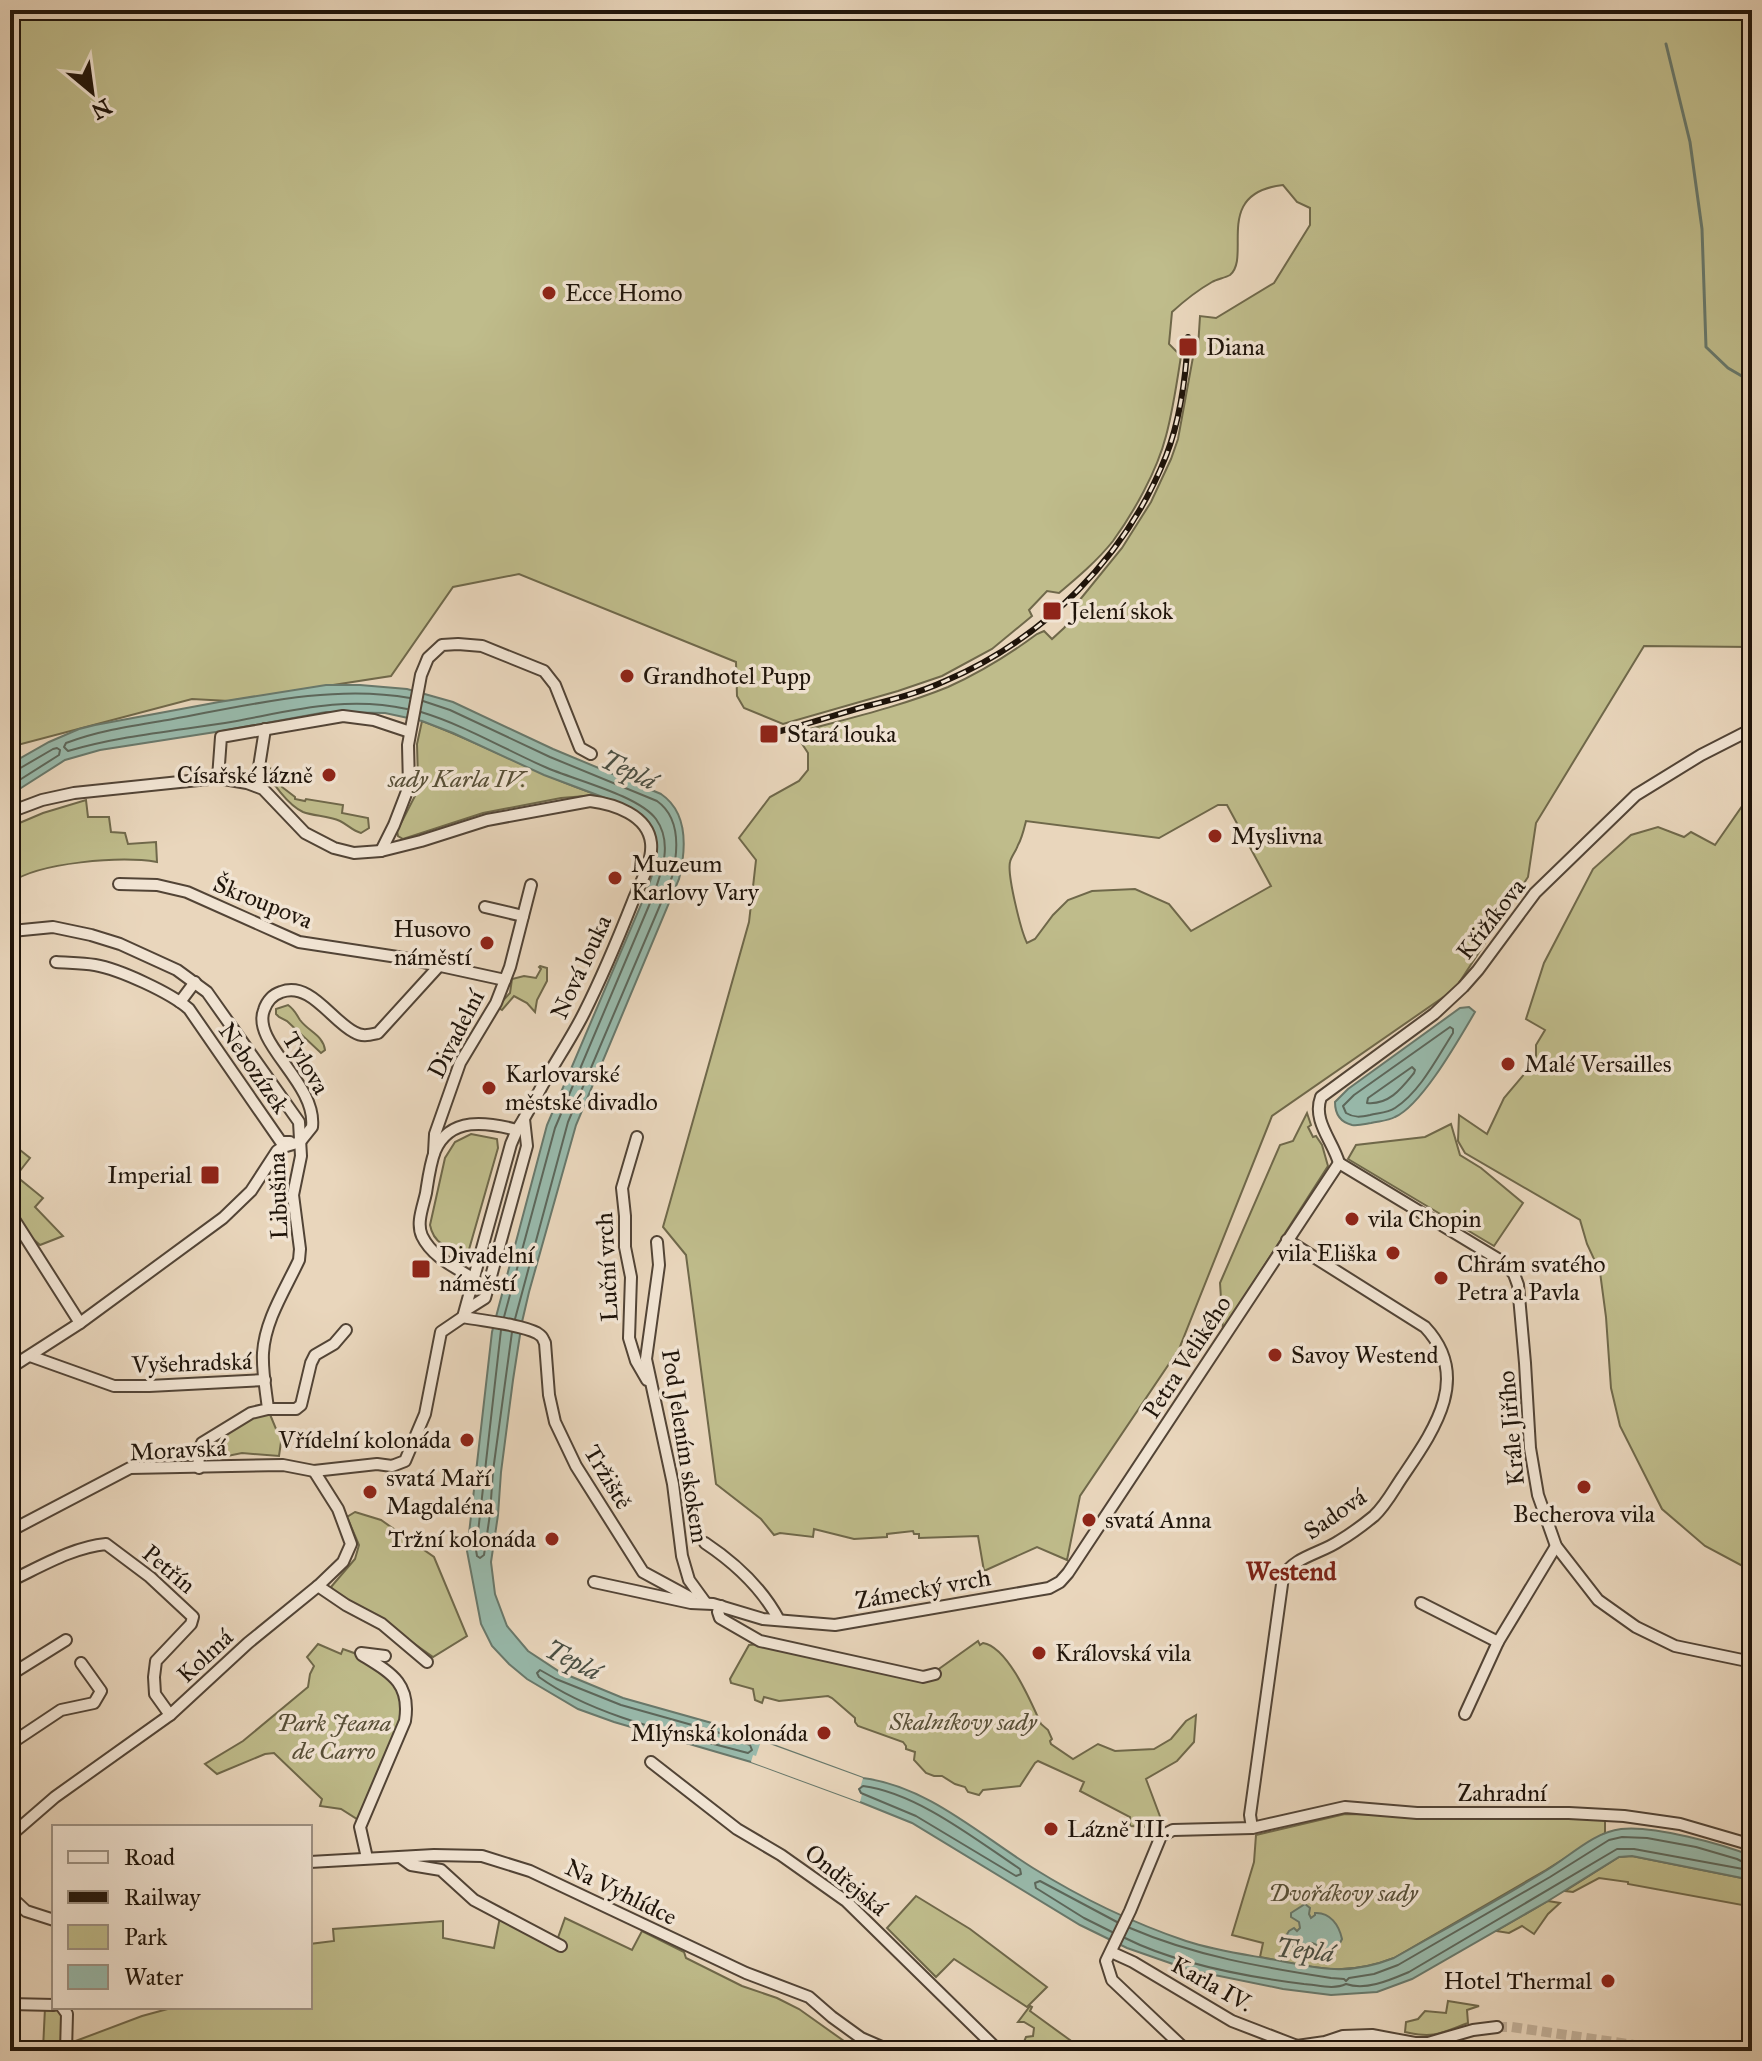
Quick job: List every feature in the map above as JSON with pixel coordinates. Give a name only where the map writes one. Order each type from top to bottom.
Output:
[{"type":"street","points":[[10,812],[74,793],[218,778],[263,789],[293,823],[334,848],[354,853],[381,851],[409,786],[408,745],[421,675],[428,658],[442,645],[482,646],[544,671],[555,685],[580,748],[591,754]]},
{"type":"street","points":[[218,778],[221,737],[343,716],[374,720],[410,732]]},
{"type":"street","points":[[256,786],[265,729]]},
{"type":"street","name":"Křižíkova","points":[[1339,1163],[1319,1116],[1321,1097],[1450,1000],[1485,961],[1535,893],[1636,795],[1701,755],[1752,729]]},
{"type":"street","name":"Nová louka","points":[[381,851],[487,820],[590,801],[628,812],[649,833],[652,845],[650,855],[621,931],[583,1015],[524,1119]]},
{"type":"street","name":"Škroupova","points":[[119,884],[174,888],[299,942],[439,966]]},
{"type":"street","points":[[439,966],[505,980],[531,885]]},
{"type":"street","points":[[485,907],[523,916]]},
{"type":"street","name":"Nebozízek","points":[[12,931],[53,927],[91,935],[120,944],[177,970],[195,982],[207,992],[299,1122],[300,1142],[281,1142],[189,1009],[180,1002],[97,965],[56,962]]},
{"type":"street","name":"Tylova","points":[[300,1142],[312,1127],[312,1113],[305,1094],[264,1031],[262,1014],[270,999],[285,991],[301,991],[355,1033],[367,1036],[378,1033],[439,966]]},
{"type":"street","name":"Divadelní","points":[[434,1153],[435,1134],[460,1063],[496,1003],[505,980]]},
{"type":"street","points":[[180,1002],[195,982]]},
{"type":"street","points":[[464,1314],[511,1144],[524,1119]]},
{"type":"street","points":[[464,1314],[485,1298],[527,1146],[524,1119]]},
{"type":"street","points":[[474,1279],[430,1249],[418,1227],[434,1153],[440,1141],[464,1125],[490,1123],[517,1130]]},
{"type":"street","name":"Luční vrch","points":[[637,1137],[622,1188],[625,1247],[631,1277],[629,1338],[636,1361],[653,1391]]},
{"type":"street","name":"Libušina","points":[[10,1368],[80,1323],[223,1218],[251,1191],[277,1151],[300,1142],[301,1156],[293,1195],[299,1260],[268,1325],[263,1366],[268,1409]]},
{"type":"street","name":"Petra Velikého","points":[[1068,1573],[1339,1163]]},
{"type":"street","name":"Krále Jiřího","points":[[1339,1163],[1503,1262],[1514,1274],[1518,1285],[1525,1363],[1527,1422],[1538,1495],[1556,1546],[1598,1600],[1636,1627],[1675,1646],[1752,1662]]},
{"type":"street","points":[[10,1213],[80,1323]]},
{"type":"street","name":"Sadová","points":[[1252,1828],[1250,1815],[1283,1577],[1290,1567],[1338,1542],[1380,1510],[1428,1439],[1446,1395],[1449,1378],[1440,1345],[1425,1327],[1287,1240]]},
{"type":"street","name":"Pod Jelením skokem","points":[[657,1242],[659,1265],[646,1359],[673,1484],[682,1556],[689,1580],[705,1602]]},
{"type":"street","name":"Tržiště","points":[[464,1314],[521,1328],[542,1337],[555,1422],[576,1466],[643,1572],[687,1597],[705,1602]]},
{"type":"street","name":"Moravská","points":[[10,1531],[130,1468],[283,1465],[314,1471],[377,1464],[392,1466],[405,1461],[425,1414],[441,1332],[464,1314]]},
{"type":"street","points":[[199,1468],[198,1452],[202,1443],[251,1413],[268,1409],[296,1409],[301,1405],[315,1355],[334,1344],[346,1330]]},
{"type":"street","name":"Vyšehradská","points":[[30,1356],[114,1386],[265,1380]]},
{"type":"street","name":"Kolmá","points":[[10,1836],[55,1797],[170,1715],[343,1562],[351,1544],[338,1509],[314,1471]]},
{"type":"street","points":[[705,1543],[730,1559],[770,1602],[779,1620]]},
{"type":"street","name":"Petřín","points":[[10,1581],[91,1545],[106,1544],[150,1577],[193,1617],[191,1624],[156,1661],[155,1694],[170,1715]]},
{"type":"street","points":[[1465,1714],[1498,1642],[1556,1546]]},
{"type":"street","name":"Zámecký vrch","points":[[594,1582],[691,1603],[705,1602],[763,1619],[835,1625],[1049,1588],[1068,1573]]},
{"type":"street","points":[[318,1586],[382,1624],[427,1662]]},
{"type":"street","points":[[1421,1603],[1498,1642]]},
{"type":"street","points":[[721,1606],[718,1612],[720,1618],[760,1641],[923,1677],[935,1674]]},
{"type":"street","points":[[10,1675],[66,1640]]},
{"type":"street","points":[[367,1858],[360,1827],[405,1721],[407,1706],[402,1687],[388,1670],[361,1653],[385,1656]]},
{"type":"street","points":[[10,1744],[61,1710],[94,1703],[101,1691],[81,1663]]},
{"type":"street","name":"Ondřejská","points":[[651,1762],[737,1829],[781,1855],[846,1901],[999,2051]]},
{"type":"street","name":"Zahradní","points":[[1252,1828],[1345,1807],[1417,1813],[1569,1813],[1624,1816],[1680,1824],[1752,1845]]},
{"type":"street","points":[[1187,2051],[1112,1980],[1106,1961],[1161,1836],[1173,1830],[1252,1828]]},
{"type":"street","name":"Na Vyhlídce","points":[[312,1862],[434,1855],[482,1856],[530,1871],[746,1973],[809,1997],[861,2038],[891,2051]]},
{"type":"street","points":[[400,1857],[411,1865],[441,1870],[474,1900],[561,1946]]},
{"type":"street","points":[[10,1896],[26,1911],[52,1919]]},
{"type":"street","name":"Karla IV.","points":[[1113,1947],[1232,2021],[1296,2048]]},
{"type":"street","points":[[10,2004],[52,2005]]},
{"type":"street","points":[[64,2009],[68,2018],[66,2051]]},
{"type":"street","points":[[1296,2048],[1343,2036],[1372,2035],[1428,2043],[1473,2030],[1497,2027]]},
{"type":"green space","points":[[10,10],[1752,10],[1752,647],[1644,646],[1536,823],[1528,877],[1455,989],[1272,1116],[1179,1349],[1080,1496],[1067,1560],[1037,1547],[984,1571],[978,1536],[919,1538],[919,1534],[913,1531],[887,1534],[887,1537],[854,1539],[814,1529],[813,1537],[774,1535],[761,1519],[716,1484],[686,1255],[663,1227],[749,922],[756,860],[739,838],[770,797],[799,781],[808,770],[808,753],[795,733],[892,707],[948,687],[994,663],[1037,634],[1044,631],[1052,639],[1064,628],[1077,613],[1074,607],[1122,548],[1151,502],[1171,459],[1178,439],[1193,357],[1198,348],[1200,316],[1216,318],[1274,283],[1310,225],[1310,208],[1297,202],[1283,185],[1261,190],[1248,200],[1241,212],[1236,266],[1230,275],[1207,285],[1172,312],[1169,344],[1181,356],[1168,426],[1151,477],[1121,530],[1107,548],[1059,593],[1047,591],[1029,610],[1032,616],[992,649],[942,676],[783,724],[744,708],[737,696],[736,662],[519,574],[453,587],[391,676],[229,701],[192,699],[10,747]],"holes":[[[1218,805],[1227,805],[1271,886],[1191,931],[1169,904],[1135,889],[1092,891],[1068,900],[1035,939],[1027,943],[1015,903],[1010,869],[1026,821],[1159,838]]]},
{"type":"green space","name":"sady Karla IV.","points":[[422,721],[598,795],[561,798],[483,813],[403,839],[397,831],[416,794],[417,744]]},
{"type":"green space","points":[[268,768],[277,770],[282,787],[295,799],[343,805],[342,813],[368,818],[369,828],[361,833],[340,821],[298,809],[276,786]]},
{"type":"green space","points":[[86,800],[88,817],[109,817],[111,832],[125,833],[128,844],[156,842],[157,862],[81,862],[40,870],[10,883],[10,827]]},
{"type":"green space","points":[[1745,802],[1752,807],[1752,1571],[1705,1546],[1662,1509],[1620,1426],[1611,1388],[1600,1272],[1580,1220],[1465,1153],[1458,1141],[1459,1115],[1487,1134],[1504,1098],[1532,1065],[1536,1045],[1545,1030],[1526,1019],[1544,963],[1593,869],[1631,835],[1658,827],[1684,837],[1691,832],[1715,845]]},
{"type":"green space","points":[[540,966],[547,968],[547,981],[537,1000],[535,1012],[514,996],[502,1010],[497,1007],[510,993],[512,979],[524,976],[536,978]]},
{"type":"green space","points":[[288,1005],[319,1037],[325,1050],[321,1053],[276,1014],[276,1009]]},
{"type":"green space","points":[[1307,1113],[1311,1125],[1308,1127],[1322,1145],[1328,1166],[1223,1330],[1220,1283],[1280,1145],[1293,1141]]},
{"type":"green space","points":[[1451,1124],[1460,1155],[1523,1203],[1494,1246],[1348,1159],[1356,1145],[1425,1137]]},
{"type":"green space","points":[[471,1134],[497,1139],[498,1148],[468,1253],[439,1242],[430,1225],[445,1158],[455,1142]]},
{"type":"green space","points":[[20,1150],[30,1158],[16,1176],[43,1198],[35,1207],[63,1236],[40,1245],[10,1204],[10,1165]]},
{"type":"green space","points":[[269,1412],[282,1435],[279,1456],[242,1453],[208,1460],[205,1457],[210,1442],[250,1417]]},
{"type":"green space","points":[[355,1512],[381,1520],[434,1557],[467,1636],[433,1657],[333,1591],[331,1587],[355,1559],[359,1545],[347,1517]]},
{"type":"green space","name":"Skalníkovy sady","points":[[978,1641],[980,1645],[983,1643],[992,1647],[1010,1665],[1041,1724],[1048,1730],[1051,1744],[1073,1759],[1098,1744],[1115,1751],[1154,1749],[1171,1739],[1186,1721],[1196,1715],[1194,1742],[1177,1761],[1146,1779],[1161,1819],[1148,1827],[1130,1826],[1130,1817],[1080,1791],[1084,1782],[1038,1761],[1020,1786],[983,1790],[979,1795],[968,1792],[965,1787],[942,1776],[926,1773],[914,1760],[915,1752],[906,1749],[903,1742],[858,1726],[855,1718],[828,1696],[779,1701],[764,1697],[762,1703],[755,1700],[753,1689],[731,1683],[730,1679],[749,1645],[761,1644],[922,1681]]},
{"type":"green space","name":"Park Jeana de Carro","points":[[318,1644],[341,1654],[343,1649],[354,1653],[400,1688],[403,1716],[361,1817],[357,1819],[341,1809],[320,1806],[322,1799],[274,1753],[217,1774],[205,1764],[243,1741],[308,1687],[314,1666],[307,1657]]},
{"type":"green space","name":"Dvořákovy sady","points":[[1345,1814],[1605,1818],[1605,1833],[1394,1958],[1359,1968],[1327,1969],[1260,1957],[1263,1943],[1232,1935],[1254,1862],[1256,1835]]},
{"type":"green space","points":[[1632,1856],[1752,1880],[1752,1912],[1748,1906],[1599,1878],[1573,1892],[1565,1891],[1619,1857]]},
{"type":"green space","points":[[916,1896],[970,1929],[1047,1987],[1027,2007],[954,1959],[936,1977],[887,1928]]},
{"type":"green space","points":[[1548,1901],[1560,1903],[1534,1934],[1522,1926],[1509,1933],[1496,1931]]},
{"type":"green space","points":[[500,1917],[555,1946],[565,1918],[632,1950],[642,1931],[684,1952],[686,1958],[742,1986],[799,2009],[858,2051],[74,2051],[73,2042],[168,2009],[312,2009],[312,1944],[334,1941],[333,1929],[443,1921],[443,1938],[494,1948]]},
{"type":"green space","points":[[1448,2001],[1479,2006],[1467,2010],[1468,2023],[1444,2032],[1423,2035],[1405,2032],[1406,2022],[1418,2019],[1425,2011],[1446,2013]]},
{"type":"green space","points":[[1030,2006],[1030,2011],[1085,2051],[1025,2051],[1027,2049],[1023,2044],[1026,2037],[1033,2036],[1034,2028],[1018,2022]]},
{"type":"green space","points":[[45,2008],[57,2009],[62,2013],[63,2043],[60,2050],[43,2049]]},
{"type":"water","points":[[326,685],[407,689],[453,702],[553,749],[661,794],[677,811],[681,822],[684,844],[679,879],[576,1125],[522,1322],[491,1562],[495,1594],[507,1626],[528,1651],[560,1672],[623,1698],[719,1725],[863,1778],[909,1791],[931,1801],[1033,1868],[1089,1900],[1166,1934],[1228,1952],[1332,1969],[1377,1964],[1394,1958],[1490,1904],[1601,1835],[1621,1829],[1669,1833],[1752,1856],[1752,1880],[1632,1856],[1619,1857],[1412,1979],[1377,1992],[1331,1995],[1283,1989],[1190,1970],[1127,1948],[1080,1925],[912,1823],[751,1762],[578,1709],[527,1679],[509,1664],[492,1646],[481,1624],[467,1551],[492,1332],[547,1125],[657,861],[657,844],[651,826],[636,812],[616,802],[544,775],[422,721],[385,713],[326,712],[100,750],[65,760],[10,795],[10,764],[79,729]]},
{"type":"water","name":"Malé Versailles","points":[[1469,1007],[1475,1012],[1460,1038],[1428,1086],[1406,1110],[1389,1119],[1359,1125],[1348,1124],[1339,1117],[1335,1102],[1348,1089],[1460,1008]]},
{"type":"water","points":[[1305,1904],[1310,1908],[1311,1918],[1315,1913],[1320,1913],[1333,1920],[1342,1939],[1339,1945],[1328,1950],[1312,1943],[1299,1948],[1286,1943],[1284,1939],[1289,1931],[1300,1928],[1291,1913]]},
{"type":"pier","points":[[761,1741],[863,1778],[860,1802],[751,1762]]},
{"type":"waterway","points":[[1666,44],[1690,142],[1702,229],[1706,347],[1728,368],[1752,382]]},
{"type":"tunnel","points":[[1497,2027],[1675,2051]]},
{"type":"railway","points":[[769,734],[905,696],[945,681],[1016,642],[1078,591],[1129,528],[1166,456],[1182,398],[1188,337]]},
{"type":"place","name":"Ecce Homo","points":[[549,293]]},
{"type":"place","name":"Diana","points":[[1188,347]]},
{"type":"place","name":"Jelení skok","points":[[1052,611]]},
{"type":"place","name":"Grandhotel Pupp","points":[[627,676]]},
{"type":"place","name":"Stará louka","points":[[769,734]]},
{"type":"place","name":"Císařské lázně","points":[[329,775]]},
{"type":"place","name":"Myslivna","points":[[1215,836]]},
{"type":"place","name":"Muzeum Karlovy Vary","points":[[615,878]]},
{"type":"place","name":"Husovo náměstí","points":[[487,943]]},
{"type":"place","name":"Malé Versailles","points":[[1508,1064]]},
{"type":"place","name":"Karlovarské městské divadlo","points":[[489,1088]]},
{"type":"place","name":"Imperial","points":[[210,1175]]},
{"type":"place","name":"vila Chopin","points":[[1352,1219]]},
{"type":"place","name":"vila Eliška","points":[[1393,1253]]},
{"type":"place","name":"Divadelní náměstí","points":[[421,1269]]},
{"type":"place","name":"Chrám svatého Petra a Pavla","points":[[1441,1278]]},
{"type":"place","name":"Savoy Westend","points":[[1275,1355]]},
{"type":"place","name":"Vřídelní kolonáda","points":[[467,1440]]},
{"type":"place","name":"Becherova vila","points":[[1584,1487]]},
{"type":"place","name":"svatá Maří Magdaléna","points":[[370,1492]]},
{"type":"place","name":"svatá Anna","points":[[1089,1520]]},
{"type":"place","name":"Tržní kolonáda","points":[[552,1539]]},
{"type":"place","name":"Královská vila","points":[[1039,1653]]},
{"type":"place","name":"Mlýnská kolonáda","points":[[824,1733]]},
{"type":"place","name":"Lázně III.","points":[[1051,1829]]},
{"type":"place","name":"Hotel Thermal","points":[[1608,1981]]},
{"type":"district","name":"Westend","points":[[1291,1571]]},
{"type":"water label","name":"Teplá","points":[[629,770]]},
{"type":"water label","name":"Teplá","points":[[573,1660]]},
{"type":"water label","name":"Teplá","points":[[1305,1950]]}]
